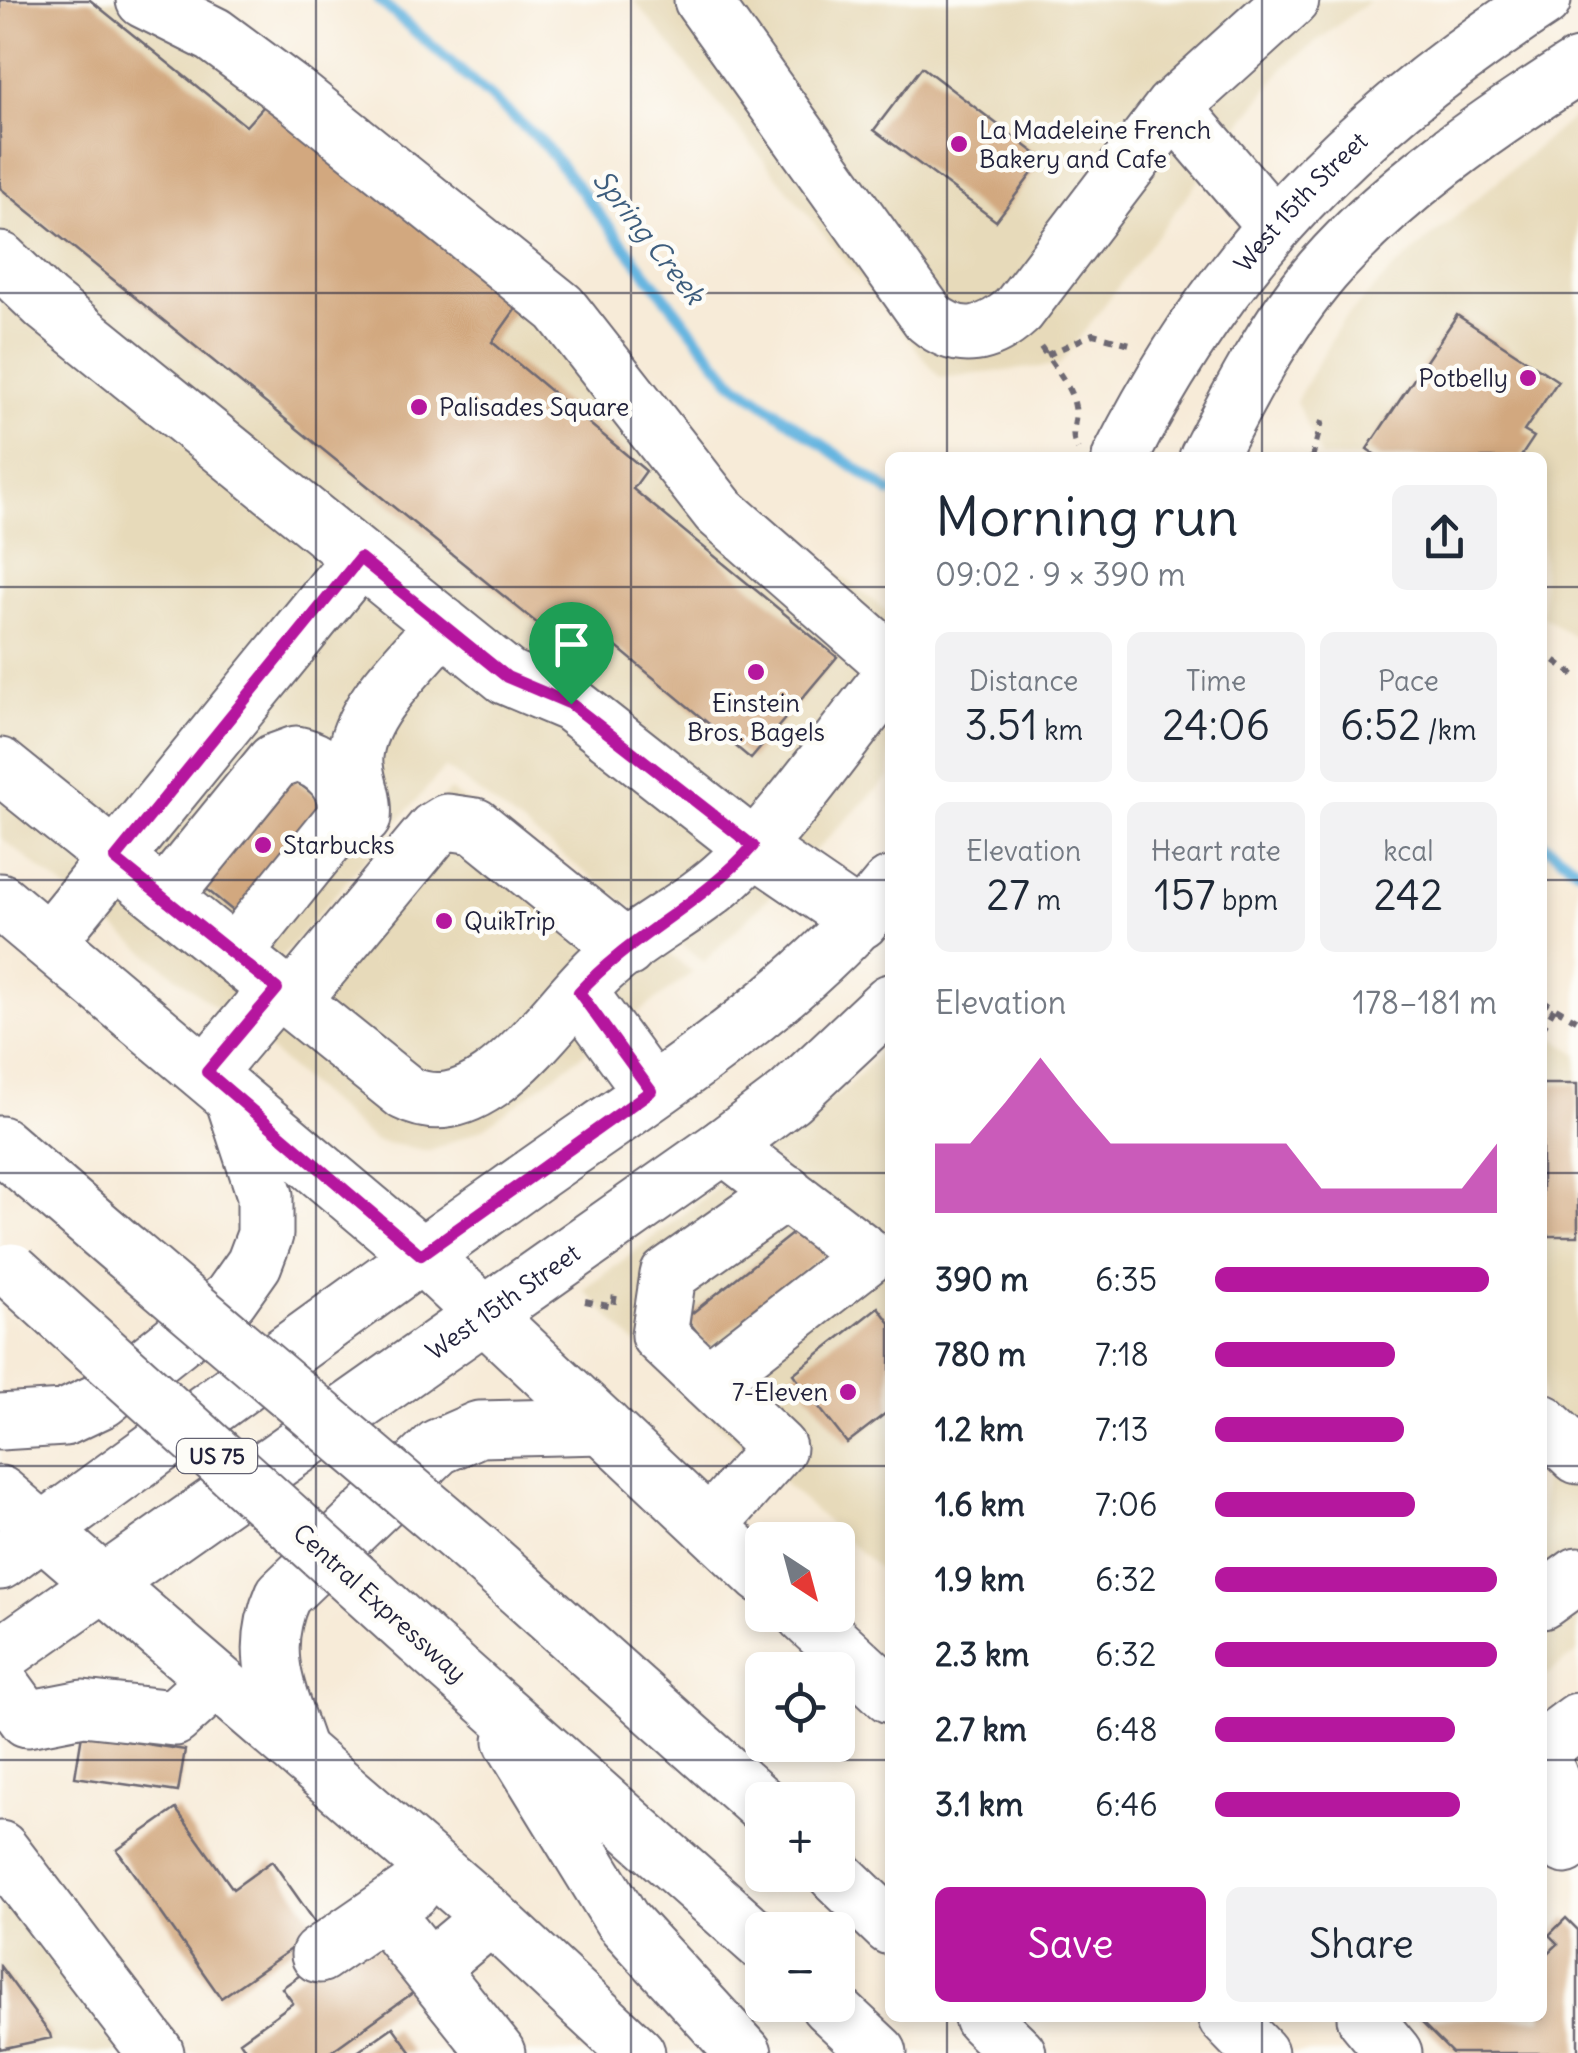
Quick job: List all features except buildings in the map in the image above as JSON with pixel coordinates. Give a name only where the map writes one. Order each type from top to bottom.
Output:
[{"type":"main road","points":[[144,0],[214,35],[299,98],[560,308],[719,512],[885,656]]},
{"type":"main road","points":[[702,0],[929,318],[956,333],[973,336],[990,331],[1018,310],[1173,108],[1292,0]]},
{"type":"main road","name":"West 15th Street","points":[[1123,452],[1145,408],[1204,316],[1273,224],[1369,126],[1457,56],[1543,0]]},
{"type":"main road","points":[[1216,441],[1266,350],[1323,271],[1405,193],[1513,108],[1578,66]]},
{"type":"main road","points":[[1173,108],[1273,224]]},
{"type":"main road","points":[[0,260],[46,304],[517,684],[571,704],[753,846],[880,915],[651,1091],[22,1546]]},
{"type":"main road","points":[[48,941],[360,558]]},
{"type":"main road","points":[[264,978],[359,831],[365,804],[355,753],[374,710],[443,625]]},
{"type":"main road","points":[[0,766],[406,1093],[425,1103],[445,1102],[465,1096],[493,1078],[627,949],[730,872],[885,684]]},
{"type":"main road","points":[[0,1422],[64,1418],[102,1400],[230,1298],[254,1264],[265,1234],[265,1195],[219,1083],[264,978],[342,819],[345,795],[326,768],[296,754],[274,762],[164,897]]},
{"type":"main road","points":[[264,978],[447,822],[475,826],[627,949]]},
{"type":"main road","points":[[0,901],[421,1255],[745,1560]]},
{"type":"main road","points":[[579,992],[651,1091]]},
{"type":"main road","name":"West 15th Street","points":[[0,1656],[724,1146],[789,1097],[885,1007]]},
{"type":"main road","points":[[0,1144],[476,1549],[745,1790]]},
{"type":"main road","points":[[707,1381],[868,1256],[724,1146]]},
{"type":"main road","points":[[709,1526],[778,1448],[659,1335],[668,1275],[786,1192]]},
{"type":"main road","name":"Central Expressway","points":[[6,1266],[745,1928]]},
{"type":"main road","points":[[298,1750],[274,1680],[268,1628],[283,1596],[438,1447],[478,1429],[602,1426]]},
{"type":"main road","points":[[1547,1427],[1578,1456]]},
{"type":"main road","points":[[0,1494],[22,1546],[102,1584],[491,1918],[637,2053]]},
{"type":"main road","points":[[1547,1597],[1578,1575]]},
{"type":"main road","points":[[822,1632],[885,1690]]},
{"type":"main road","points":[[0,1682],[28,1719],[83,1708],[174,1718],[215,1680]]},
{"type":"main road","points":[[484,1696],[622,1920],[744,2053]]},
{"type":"main road","points":[[1561,1741],[1562,1858]]},
{"type":"main road","points":[[0,1848],[134,2045]]},
{"type":"main road","points":[[319,1955],[438,1872]]},
{"type":"main road","points":[[854,1892],[885,1922]]},
{"type":"main road","points":[[384,1912],[497,2053]]},
{"type":"main road","points":[[430,1968],[491,1918]]},
{"type":"main road","points":[[846,2022],[880,2053]]},
{"type":"main road","points":[[986,2022],[1018,2053]]},
{"type":"main road","points":[[1230,2022],[1260,2053]]},
{"type":"main road","points":[[1368,2022],[1394,2053]]},
{"type":"path","points":[[1046,355],[1094,334],[1130,344]]},
{"type":"path","points":[[1056,371],[1076,409],[1073,430]]},
{"type":"path","points":[[1314,452],[1322,421]]},
{"type":"path","points":[[1547,655],[1578,678]]},
{"type":"path","points":[[1547,1003],[1578,1021]]},
{"type":"path","points":[[1547,1021],[1555,1007]]},
{"type":"shaded area","points":[[0,0],[193,0],[729,488],[885,610],[885,781],[704,962],[445,767],[229,1018],[0,837]]},
{"type":"shaded area","points":[[634,0],[1370,0],[1284,67],[1059,365],[940,378]]},
{"type":"shaded area","points":[[1578,113],[1578,640],[1547,619],[1547,452],[1319,452],[1296,401],[1341,323],[1391,271]]},
{"type":"shaded area","points":[[450,790],[693,972],[484,1128],[430,1151],[374,1141],[238,1023]]},
{"type":"shaded area","points":[[1547,1034],[1578,1054],[1578,1652],[1547,1674]]},
{"type":"shaded area","points":[[885,1046],[885,1574],[855,1547],[855,1522],[827,1522],[669,1379],[584,1290],[847,1088]]},
{"type":"shaded area","points":[[0,1896],[121,2053],[0,2053]]},
{"type":"waterway","name":"Spring Creek","points":[[379,0],[542,142],[731,380],[885,488]]},
{"type":"waterway","name":"Spring Creek","points":[[1547,847],[1578,869]]},
{"type":"place","name":"La Madeleine French Bakery and Cafe","points":[[959,144]]},
{"type":"place","name":"Potbelly","points":[[1528,378]]},
{"type":"place","name":"Palisades Square","points":[[419,407]]},
{"type":"place","name":"Einstein Bros. Bagels","points":[[756,672]]},
{"type":"place","name":"Starbucks","points":[[263,845]]},
{"type":"place","name":"QuikTrip","points":[[444,921]]},
{"type":"place","name":"7-Eleven","points":[[848,1392]]},
{"type":"route","points":[[360,558],[517,684],[571,704],[753,846],[730,872],[601,967],[579,992],[651,1091],[421,1255],[207,1072],[277,989],[115,859],[360,558]]}]
